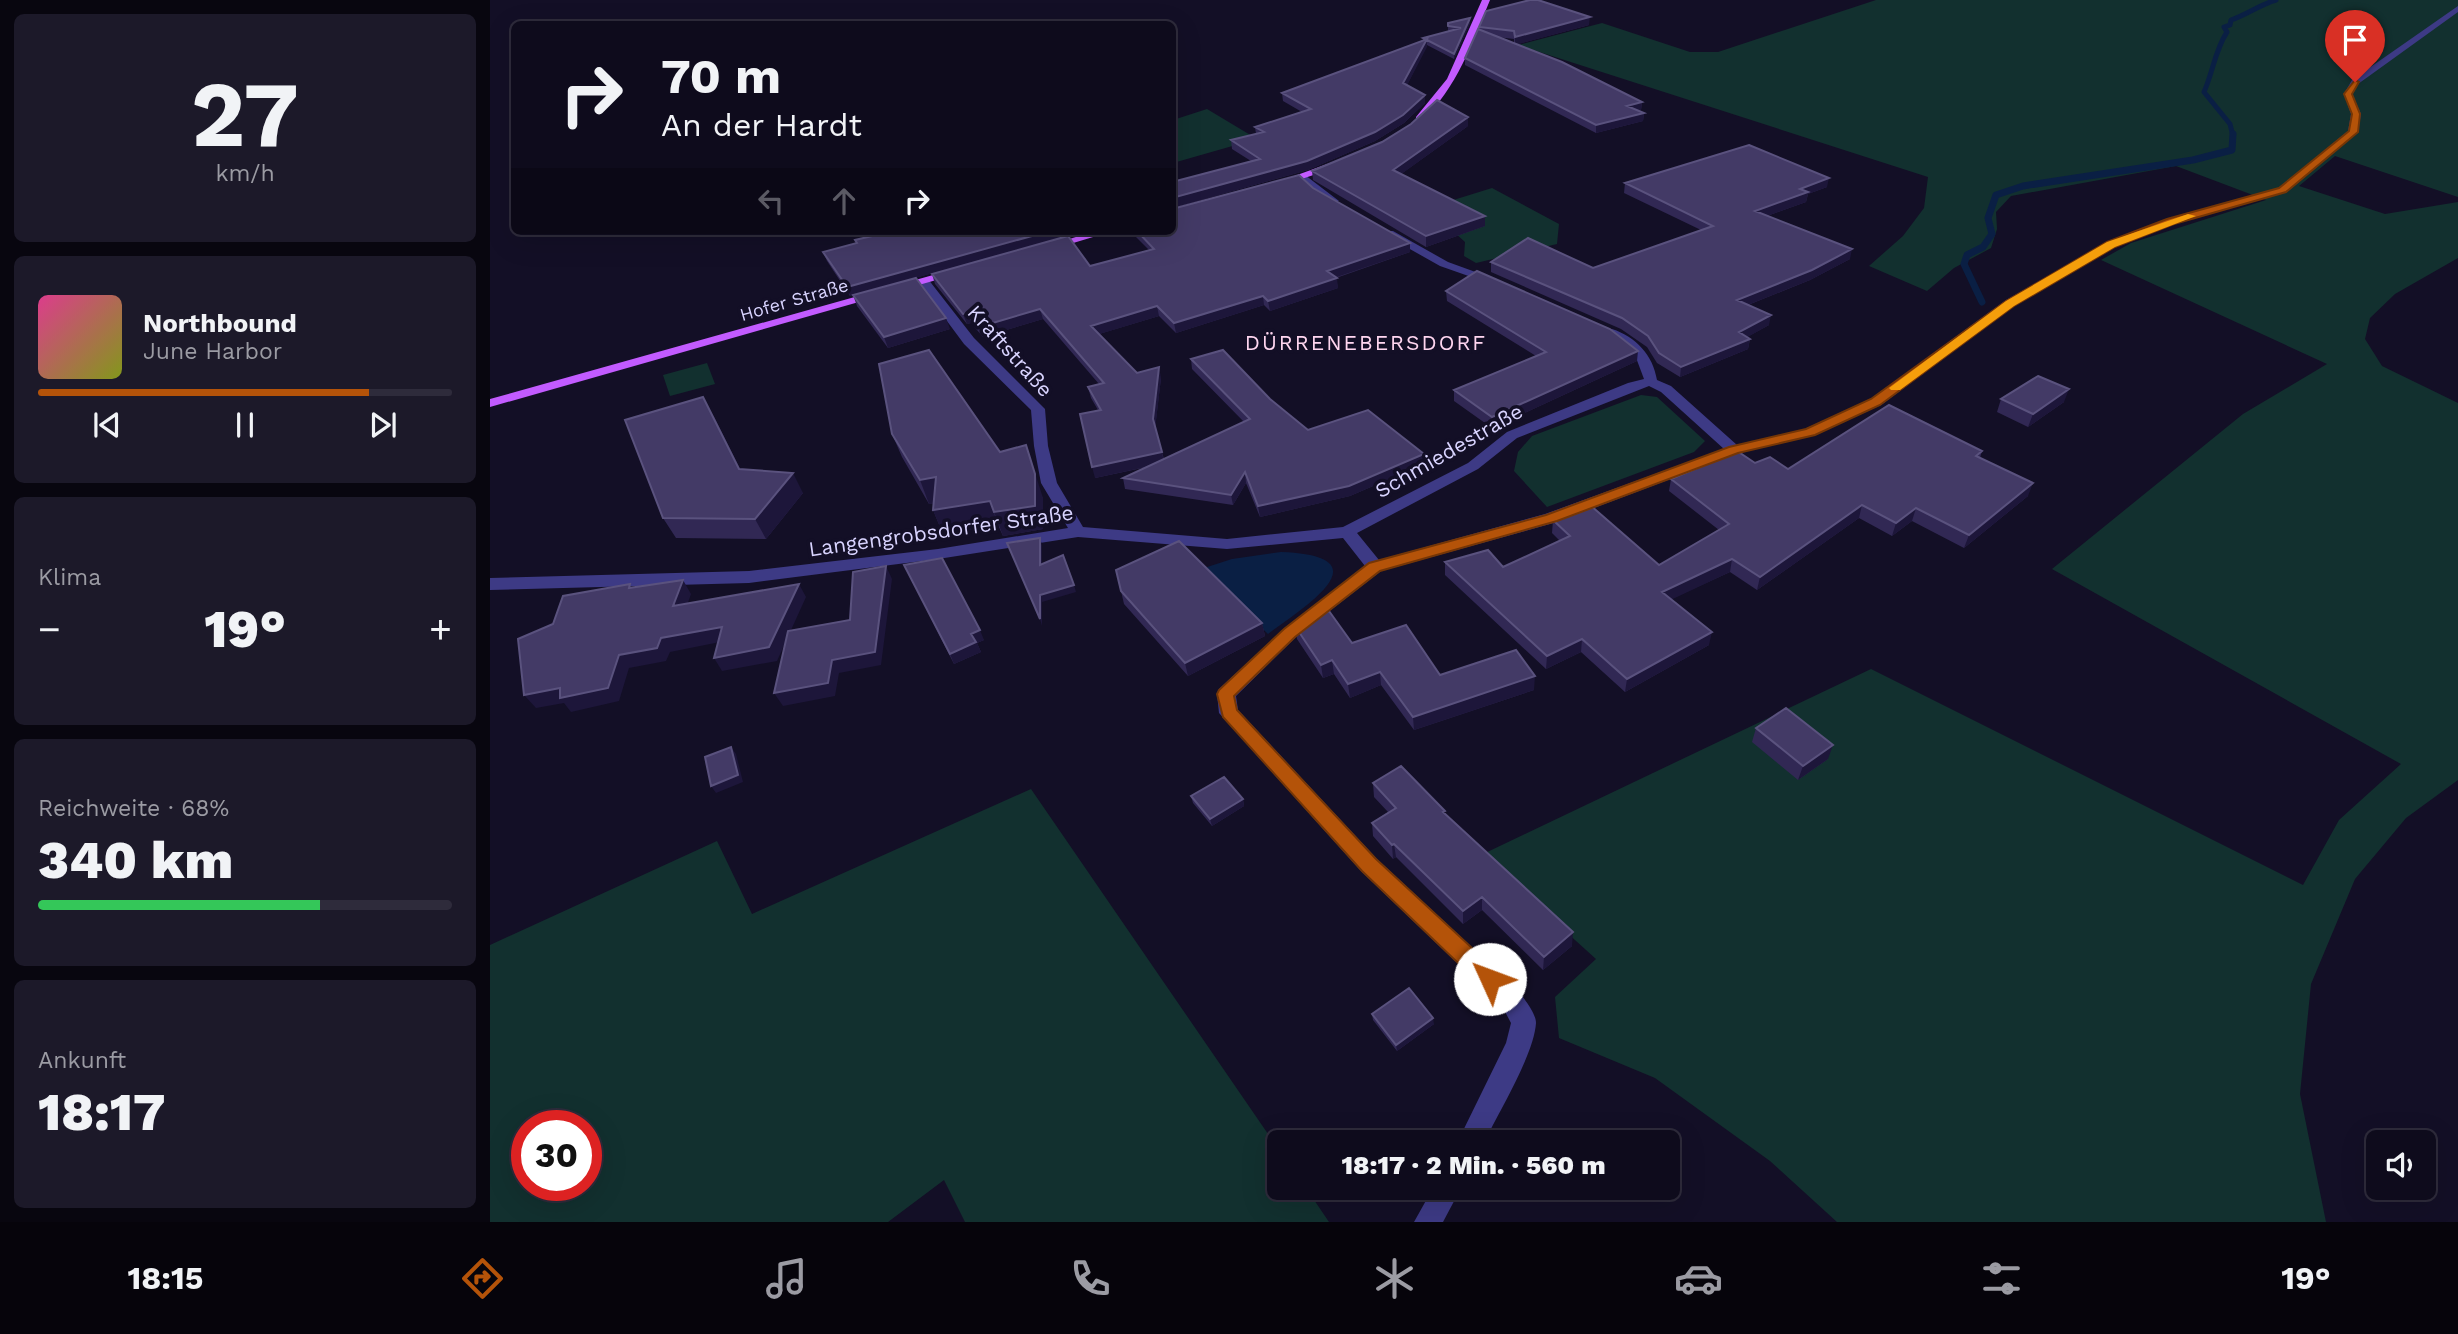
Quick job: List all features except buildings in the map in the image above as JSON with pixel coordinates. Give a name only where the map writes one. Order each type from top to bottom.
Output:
[{"type":"main road","points":[[1412,125],[1428,112],[1460,65],[1486,0]]},
{"type":"main road","points":[[1275,184],[1339,163]]},
{"type":"main road","points":[[1042,249],[1093,235]]},
{"type":"main road","name":"Hofer Straße","points":[[490,403],[964,271]]},
{"type":"street","points":[[1476,1130],[1518,1045],[1524,1021],[1510,998],[1369,865],[1229,713],[1226,694],[1290,633],[1375,567],[1551,518],[1734,450],[1810,432],[1876,402],[2010,303],[2111,245],[2170,222],[2283,190],[2353,132],[2356,114],[2348,94],[2355,82],[2458,8]]},
{"type":"street","points":[[1301,177],[1342,205]]},
{"type":"street","points":[[1375,225],[1444,264],[1506,286]]},
{"type":"street","name":"Kraftstraße","points":[[924,282],[969,341],[1038,409],[1041,446],[1049,483],[1079,532]]},
{"type":"street","points":[[1603,329],[1640,352],[1649,363],[1651,382],[1666,389],[1734,450]]},
{"type":"street","name":"Schmiedestraße","points":[[1347,532],[1473,466],[1512,435],[1633,386],[1651,382]]},
{"type":"street","name":"Langengrobsdorfer Straße","points":[[490,584],[749,577],[938,554],[1079,532],[1227,544],[1347,532]]},
{"type":"street","points":[[1347,532],[1375,567]]},
{"type":"street","points":[[1428,1222],[1441,1200]]},
{"type":"green space","points":[[1876,0],[2458,0],[2458,197],[2335,156],[2299,186],[2385,214],[2458,202],[2458,258],[2395,294],[2370,318],[2365,339],[2382,366],[2458,403],[2458,780],[2406,818],[2355,879],[2311,984],[2300,1094],[2326,1222],[1837,1222],[1770,1161],[1655,1078],[1559,1038],[1555,997],[1596,959],[1481,855],[1871,669],[2303,885],[2339,820],[2401,764],[2052,569],[2243,414],[2327,364],[2101,260],[2131,243],[2266,200],[2176,166],[2011,196],[1996,212],[1997,229],[1991,248],[1954,268],[1927,291],[1869,266],[1903,236],[1924,208],[1928,177],[1518,45],[1602,23],[1690,52],[1718,52]]},
{"type":"green space","points":[[1207,109],[1257,139],[1176,162],[1176,119]]},
{"type":"green space","points":[[1492,188],[1559,224],[1557,244],[1476,263],[1464,256],[1465,242],[1454,232],[1418,211]]},
{"type":"green space","points":[[707,363],[715,384],[670,396],[663,375]]},
{"type":"green space","points":[[1641,395],[1657,397],[1705,441],[1694,452],[1547,507],[1514,471],[1518,452],[1532,436]]},
{"type":"green space","points":[[1031,789],[1267,1133],[1267,1200],[1314,1200],[1329,1222],[965,1222],[944,1180],[888,1222],[490,1222],[490,945],[717,841],[752,914]]},
{"type":"water","points":[[1281,552],[1312,556],[1329,563],[1333,572],[1328,584],[1316,597],[1268,634],[1201,569],[1232,559]]},
{"type":"waterway","points":[[2233,136],[2230,124],[2204,92],[2227,32],[2224,27],[2230,25],[2231,20],[2276,0]]},
{"type":"waterway","points":[[1982,302],[1964,264],[1967,255],[1983,247],[1992,234],[1988,218],[1996,195],[2023,186],[2193,160],[2232,150],[2233,136]]},
{"type":"slow traffic","points":[[1895,388],[2010,303],[2111,245],[2191,216]]},
{"type":"district","name":"DÜRRENEBERSDORF","points":[[1366,343]]},
{"type":"route","points":[[1490,979],[1369,865],[1229,713],[1226,694],[1290,633],[1375,567],[1551,518],[1734,450],[1810,432],[1876,402],[2010,303],[2111,245],[2170,222],[2283,190],[2353,132],[2356,114],[2348,94],[2355,82]]}]
